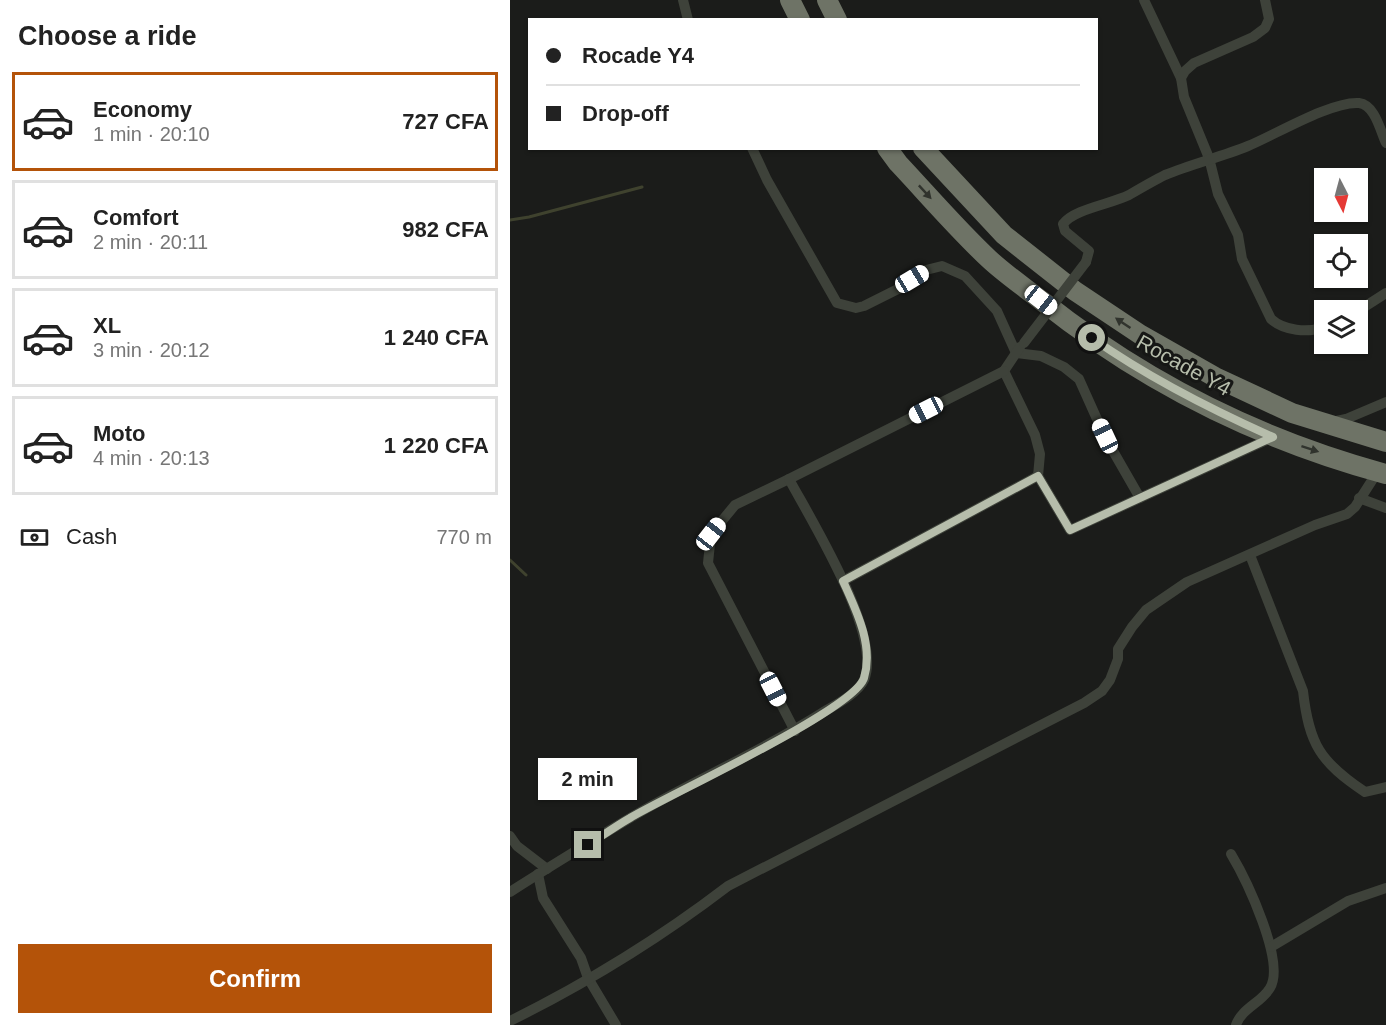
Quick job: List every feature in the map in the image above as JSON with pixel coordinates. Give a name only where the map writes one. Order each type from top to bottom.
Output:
[{"type":"highway","points":[[790,0],[799,18]]},
{"type":"highway","points":[[826,0],[836,18]]},
{"type":"highway","name":"Rocade Y4","points":[[888,150],[898,163],[990,260],[1058,314],[1127,363],[1201,405],[1273,437],[1382,473]]},
{"type":"highway","name":"Rocade Y4","points":[[925,150],[1004,235],[1075,291],[1141,335],[1215,376],[1292,413],[1386,442]]},
{"type":"street","points":[[683,0],[688,18]]},
{"type":"street","points":[[1144,0],[1181,78],[1184,97],[1209,158],[1218,194],[1238,235],[1242,259],[1271,319],[1286,327],[1314,330]]},
{"type":"street","points":[[1181,78],[1194,63],[1253,37],[1265,28],[1269,19],[1265,0]]},
{"type":"street","points":[[795,731],[708,563],[711,534],[735,505],[1004,371],[1086,261],[1089,251],[1065,231],[1063,224],[1068,217],[1108,204],[1167,174],[1248,146],[1293,124],[1347,104],[1359,103],[1368,106],[1386,143]]},
{"type":"street","points":[[753,150],[767,180],[837,303],[856,308],[864,306],[898,289],[926,270],[942,266],[965,276],[997,311],[1016,352]]},
{"type":"street","points":[[1368,305],[1386,293]]},
{"type":"street","points":[[1016,352],[1041,356],[1064,367],[1079,379],[1105,436],[1140,498]]},
{"type":"street","points":[[1004,371],[1035,435],[1040,454],[1038,476],[1070,530],[1273,437]]},
{"type":"street","points":[[1325,423],[1346,419],[1386,402]]},
{"type":"street","points":[[510,1021],[580,985],[686,919],[728,886],[1084,703],[1102,691],[1110,680],[1118,659],[1118,650],[1146,610],[1187,582],[1315,525],[1347,514],[1382,473]]},
{"type":"street","points":[[843,581],[1038,476]]},
{"type":"street","points":[[510,892],[631,818],[795,731],[839,703],[864,679],[866,663],[864,633],[858,614],[789,479]]},
{"type":"street","points":[[1359,498],[1386,508]]},
{"type":"street","points":[[1250,555],[1303,691],[1314,743],[1325,760],[1365,792],[1386,787]]},
{"type":"street","points":[[510,836],[542,872],[543,898],[581,957],[588,978],[616,1025]]},
{"type":"street","points":[[1232,854],[1250,886],[1271,947],[1274,979],[1270,989],[1239,1017],[1236,1025]]},
{"type":"street","points":[[1271,947],[1348,901],[1386,888]]},
{"type":"waterway","points":[[510,220],[642,187]]},
{"type":"waterway","points":[[510,560],[526,575]]},
{"type":"route","points":[[588,845],[631,818],[795,731],[839,703],[857,688],[864,679],[866,663],[864,633],[843,581],[1038,476],[1070,530],[1273,437],[1201,405],[1127,363],[1092,338]]}]
